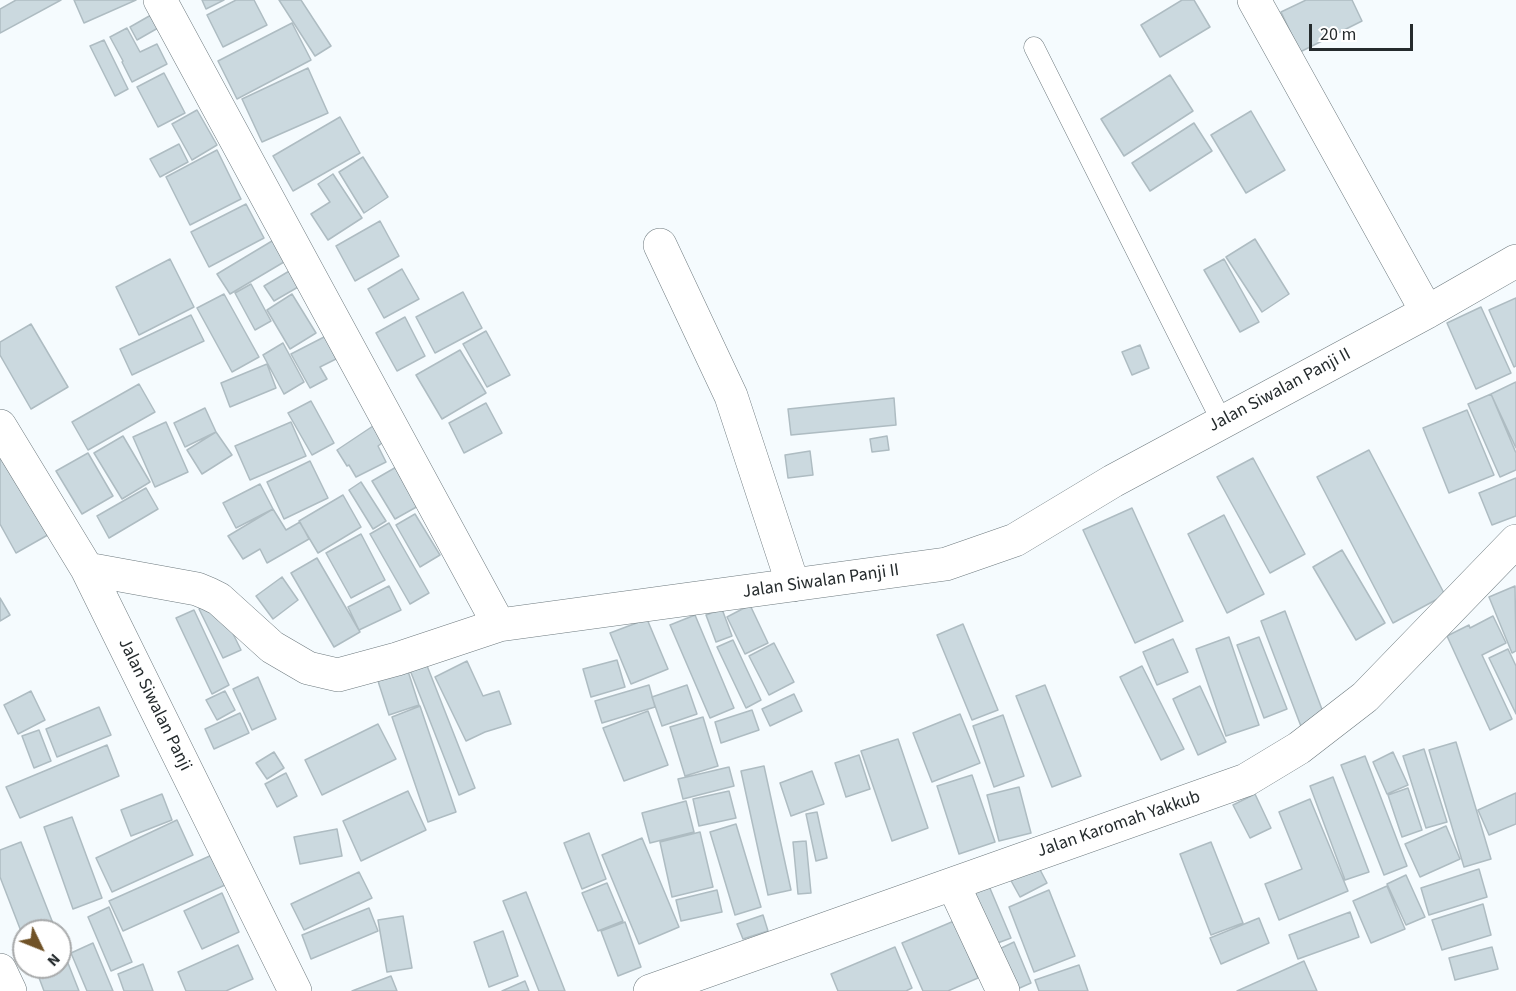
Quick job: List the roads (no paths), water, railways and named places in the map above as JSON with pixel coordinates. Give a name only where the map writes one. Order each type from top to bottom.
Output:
[{"type":"street","points":[[160,0],[499,625]]},
{"type":"street","points":[[1254,0],[1427,312]]},
{"type":"street","points":[[660,245],[731,396],[793,585]]},
{"type":"street","name":"Jalan Siwalan Panji II","points":[[87,569],[197,589],[209,594],[219,599],[272,647],[308,668],[338,675],[397,659],[499,625],[946,564],[1015,540],[1113,481],[1427,312],[1516,261]]},
{"type":"street","name":"Jalan Siwalan Panji","points":[[0,426],[87,569],[295,991]]},
{"type":"street","name":"Jalan Karomah Yakkub","points":[[650,991],[1246,780],[1299,748],[1365,697],[1516,541]]},
{"type":"street","points":[[953,884],[1003,991]]},
{"type":"street","points":[[0,970],[10,991]]},
{"type":"lane","points":[[1034,47],[1222,422]]}]
